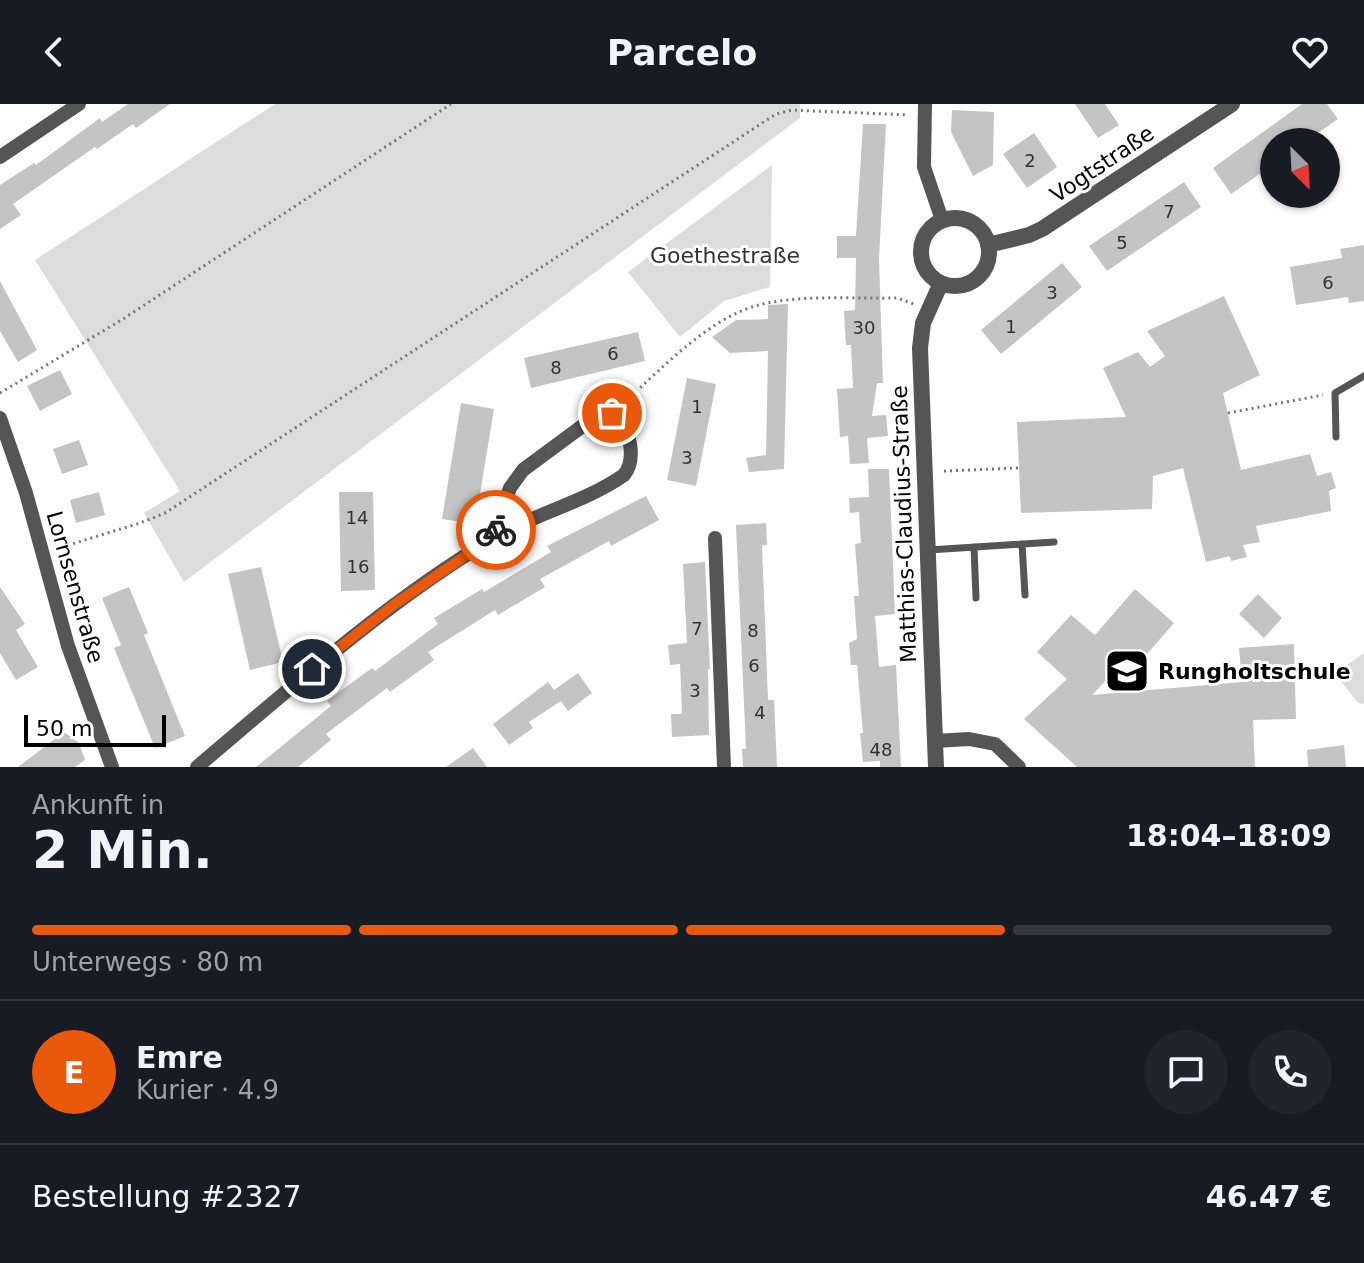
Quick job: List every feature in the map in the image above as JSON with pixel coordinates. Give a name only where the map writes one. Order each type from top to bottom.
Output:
[{"type":"street","points":[[0,157],[79,104]]},
{"type":"street","name":"Vogtstraße","points":[[988,245],[1042,229],[1232,104]]},
{"type":"street","points":[[925,110],[924,167],[942,220]]},
{"type":"street","points":[[942,220],[967,220],[985,235],[988,245],[984,269],[976,279],[965,285],[941,283],[932,277],[922,258],[922,243],[930,229],[942,220]]},
{"type":"street","name":"Matthias-Claudius-Straße","points":[[936,767],[920,348],[928,308],[941,283]]},
{"type":"street","points":[[197,767],[358,632],[493,537],[627,472],[631,456],[620,416],[612,413],[596,416],[580,425],[518,475],[510,488],[493,537]]},
{"type":"street","name":"Lornsenstraße","points":[[0,418],[15,459],[68,646],[112,767]]},
{"type":"street","points":[[715,538],[724,767]]},
{"type":"street","points":[[935,741],[969,739],[995,744],[1019,767]]},
{"type":"lane","points":[[1336,437],[1335,393],[1364,376]]},
{"type":"lane","points":[[927,550],[1054,542]]},
{"type":"lane","points":[[1022,544],[1025,595]]},
{"type":"lane","points":[[974,547],[976,598]]},
{"type":"path","points":[[0,393],[123,319],[451,104]]},
{"type":"path","points":[[792,104],[792,110]]},
{"type":"path","points":[[41,554],[165,513],[765,120],[792,110],[925,110]]},
{"type":"path","points":[[612,413],[708,330],[752,307],[778,301],[897,298],[928,308]]},
{"type":"path","points":[[1228,413],[1335,393]]},
{"type":"path","points":[[924,472],[1019,468]]},
{"type":"green space","points":[[275,104],[800,104],[800,118],[184,582],[144,513],[180,491],[35,260]]},
{"type":"green space","name":"Goethestraße","points":[[772,165],[770,287],[724,301],[680,337],[628,272]]},
{"type":"green space","points":[[1364,653],[1364,704],[1358,703],[1335,673]]},
{"type":"building","points":[[128,104],[170,104],[136,128],[133,124],[97,149],[95,147],[13,204],[21,215],[0,229],[0,185],[34,163],[36,165],[100,118],[102,122]]},
{"type":"building","points":[[1075,104],[1105,104],[1119,125],[1098,138]]},
{"type":"building","points":[[1302,104],[1327,104],[1338,119],[1325,128],[1269,128]]},
{"type":"building","points":[[952,110],[994,112],[993,165],[973,176],[951,132]]},
{"type":"building","points":[[863,124],[886,124],[879,259],[883,383],[877,383],[872,416],[886,415],[888,436],[867,438],[869,463],[850,464],[848,436],[840,437],[837,389],[853,388],[851,345],[846,345],[844,311],[855,310],[856,258],[837,258],[837,236],[856,236]]},
{"type":"building","points":[[1034,133],[1057,167],[1027,188],[1003,154]]},
{"type":"building","points":[[1260,134],[1260,174],[1231,194],[1213,168]]},
{"type":"building","points":[[1184,182],[1201,207],[1107,271],[1089,246]]},
{"type":"building","points":[[1364,245],[1364,301],[1349,303],[1348,297],[1296,305],[1290,267],[1342,258],[1340,249]]},
{"type":"building","points":[[1062,263],[1082,287],[1001,354],[981,330]]},
{"type":"building","points":[[0,281],[37,350],[18,362],[0,331]]},
{"type":"building","points":[[1224,296],[1260,375],[1223,393],[1241,470],[1310,454],[1317,476],[1331,472],[1336,488],[1329,491],[1331,511],[1256,526],[1260,542],[1243,545],[1247,557],[1231,561],[1230,556],[1206,562],[1183,468],[1153,476],[1152,509],[1021,513],[1017,422],[1126,417],[1103,368],[1138,352],[1150,367],[1165,356],[1147,331]]},
{"type":"building","points":[[788,304],[784,469],[749,472],[746,458],[766,455],[768,351],[730,353],[712,337],[736,320],[768,319],[768,305]]},
{"type":"building","points":[[638,332],[645,361],[531,388],[524,358]]},
{"type":"building","points":[[60,370],[72,394],[40,411],[27,386]]},
{"type":"building","points":[[687,378],[716,384],[696,486],[667,480]]},
{"type":"building","points":[[461,403],[494,409],[475,524],[442,519]]},
{"type":"building","points":[[79,440],[88,465],[62,474],[53,449]]},
{"type":"building","points":[[868,469],[889,469],[895,614],[875,616],[879,667],[896,665],[901,767],[880,767],[880,761],[863,762],[857,665],[851,665],[849,643],[857,639],[854,596],[859,596],[855,544],[861,543],[859,512],[850,513],[849,498],[869,497]]},
{"type":"building","points":[[99,492],[105,515],[76,523],[70,500]]},
{"type":"building","points":[[339,492],[373,492],[375,590],[341,591]]},
{"type":"building","points":[[646,496],[659,520],[611,546],[609,541],[540,579],[545,587],[498,615],[495,610],[428,652],[434,660],[390,692],[387,688],[326,734],[331,740],[298,767],[256,767],[331,706],[327,701],[372,668],[375,671],[438,624],[434,618],[551,552],[547,546]]},
{"type":"building","points":[[766,523],[767,545],[762,545],[768,700],[774,700],[777,767],[743,767],[742,749],[746,749],[736,525]]},
{"type":"building","points":[[705,562],[710,669],[709,735],[672,737],[671,714],[682,714],[680,664],[670,665],[668,645],[687,643],[683,564]]},
{"type":"building","points":[[261,567],[283,662],[250,670],[228,574]]},
{"type":"building","points":[[0,587],[25,624],[16,630],[38,667],[16,680],[0,653]]},
{"type":"building","points":[[129,587],[148,633],[144,635],[185,736],[155,748],[114,648],[121,645],[102,598]]},
{"type":"building","points":[[1135,589],[1174,623],[1140,662],[1131,654],[1092,695],[1242,682],[1239,648],[1294,644],[1296,719],[1253,720],[1255,767],[1077,767],[1024,719],[1067,679],[1037,652],[1071,615],[1095,635]]},
{"type":"building","points":[[1258,594],[1282,618],[1264,638],[1239,614]]},
{"type":"building","points":[[578,673],[592,693],[568,711],[561,701],[529,722],[533,728],[509,745],[493,724],[548,682],[554,690]]},
{"type":"building","points":[[64,732],[79,743],[85,760],[75,767],[18,767]]},
{"type":"building","points":[[1344,745],[1346,767],[1308,767],[1307,750]]},
{"type":"building","points":[[473,748],[487,767],[446,767]]},
{"type":"way so far","points":[[496,530],[510,488],[518,475],[580,425],[596,416],[612,413]]},
{"type":"place","name":"Rungholtschule","points":[[1127,671]]},
{"type":"route","points":[[312,669],[395,604],[493,537],[496,530]]}]
